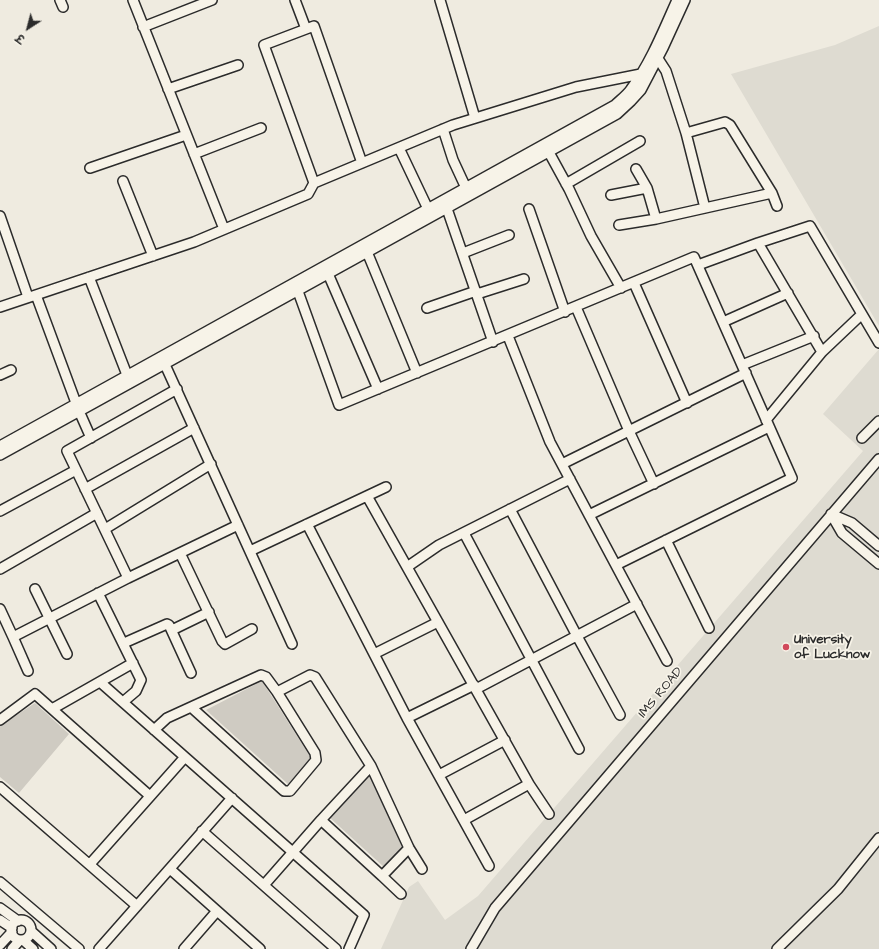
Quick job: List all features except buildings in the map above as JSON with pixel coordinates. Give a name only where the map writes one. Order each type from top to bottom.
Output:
[{"type":"street","points":[[133,0],[224,229]]},
{"type":"street","points":[[143,27],[212,0]]},
{"type":"street","points":[[440,0],[475,118]]},
{"type":"street","points":[[366,248],[428,209],[445,204],[466,188],[617,114],[641,90],[655,55],[682,0]]},
{"type":"street","points":[[298,1],[306,29]]},
{"type":"street","points":[[314,183],[264,45],[314,26],[362,163]]},
{"type":"street","points":[[0,455],[128,379],[546,148],[615,105],[631,90],[655,55]]},
{"type":"street","points":[[655,55],[666,71],[686,133],[705,208]]},
{"type":"street","points":[[168,89],[238,65]]},
{"type":"street","points":[[0,307],[194,242],[308,194],[314,183],[443,129],[576,87],[641,74]]},
{"type":"street","points":[[686,133],[725,122],[730,125],[772,193],[777,206]]},
{"type":"street","points":[[194,154],[261,128]]},
{"type":"street","points":[[443,129],[453,160],[466,188]]},
{"type":"street","points":[[90,168],[186,135]]},
{"type":"street","points":[[566,184],[640,141]]},
{"type":"street","points":[[399,148],[428,209]]},
{"type":"street","points":[[546,148],[566,184],[591,236],[621,288]]},
{"type":"street","points":[[636,169],[646,188],[656,219]]},
{"type":"street","points":[[123,181],[153,256]]},
{"type":"street","points":[[611,196],[646,188]]},
{"type":"street","points":[[619,225],[656,219],[772,193]]},
{"type":"street","points":[[445,204],[493,342]]},
{"type":"street","points":[[530,209],[565,312]]},
{"type":"street","points":[[0,216],[3,233],[32,296],[90,438]]},
{"type":"street","points":[[698,265],[810,226],[861,315],[879,343]]},
{"type":"street","points":[[463,253],[508,235]]},
{"type":"street","points":[[758,243],[814,336],[822,352]]},
{"type":"street","points":[[366,248],[417,373]]},
{"type":"street","points":[[296,286],[339,405],[694,258],[792,478],[616,565]]},
{"type":"street","points":[[326,270],[378,389]]},
{"type":"street","points":[[89,277],[128,379]]},
{"type":"street","points":[[427,308],[476,292],[524,279]]},
{"type":"street","points":[[634,283],[687,403]]},
{"type":"street","points":[[723,322],[788,293]]},
{"type":"street","points":[[576,307],[629,431],[654,484]]},
{"type":"street","points":[[589,515],[654,484],[768,423],[822,352],[861,315]]},
{"type":"street","points":[[508,336],[550,442],[667,661]]},
{"type":"street","points":[[562,464],[687,403],[744,369],[814,336]]},
{"type":"street","points":[[164,360],[292,644]]},
{"type":"street","points":[[0,375],[11,370]]},
{"type":"street","points":[[128,578],[67,451],[177,389]]},
{"type":"street","points":[[0,446],[77,408]]},
{"type":"street","points":[[862,438],[879,421]]},
{"type":"street","points":[[85,489],[194,428]]},
{"type":"street","name":"IMS ROAD","points":[[471,949],[495,908],[879,459]]},
{"type":"street","points":[[104,529],[211,464]]},
{"type":"street","points":[[0,511],[76,470]]},
{"type":"street","points":[[407,567],[439,545],[570,479]]},
{"type":"street","points":[[250,551],[386,487]]},
{"type":"street","points":[[367,496],[529,784],[549,814]]},
{"type":"street","points":[[510,509],[620,715]]},
{"type":"street","points":[[0,569],[97,513]]},
{"type":"street","points":[[831,514],[852,523],[879,546]]},
{"type":"street","points":[[831,514],[842,533],[879,564]]},
{"type":"street","points":[[308,524],[407,718],[489,866]]},
{"type":"street","points":[[14,637],[128,578],[238,525]]},
{"type":"street","points":[[464,533],[579,749]]},
{"type":"street","points":[[666,540],[709,628]]},
{"type":"street","points":[[180,553],[222,641],[225,644],[252,629]]},
{"type":"street","points":[[35,589],[67,654]]},
{"type":"street","points":[[98,593],[141,680],[136,691],[123,702]]},
{"type":"street","points":[[407,718],[532,660],[637,604]]},
{"type":"street","points":[[0,609],[14,637],[28,671]]},
{"type":"street","points":[[172,630],[209,612]]},
{"type":"street","points":[[374,654],[438,622]]},
{"type":"street","points":[[124,643],[167,624],[172,630],[191,673]]},
{"type":"street","points":[[52,709],[133,663]]},
{"type":"street","points":[[154,730],[166,718],[261,675],[266,677],[277,692],[315,753],[316,760],[290,791],[284,791],[191,707]]},
{"type":"street","points":[[277,692],[310,675],[315,677],[371,766],[409,848],[422,869]]},
{"type":"street","points":[[100,682],[364,915],[349,949]]},
{"type":"street","points":[[0,720],[35,694],[150,796]]},
{"type":"street","points":[[439,775],[505,740]]},
{"type":"street","points":[[90,864],[185,757]]},
{"type":"street","points":[[264,885],[292,852],[371,766]]},
{"type":"street","points":[[464,820],[529,784]]},
{"type":"street","points":[[0,787],[137,906]]},
{"type":"street","points":[[99,949],[232,798]]},
{"type":"street","points":[[321,820],[401,894]]},
{"type":"street","points":[[202,832],[336,949]]},
{"type":"street","points":[[777,949],[838,889],[879,838]]},
{"type":"street","points":[[382,876],[409,848]]},
{"type":"street","points":[[170,869],[260,949]]},
{"type":"street","points":[[0,882],[79,949]]},
{"type":"street","points":[[0,908],[14,927],[14,937],[21,940],[33,949]]},
{"type":"street","points":[[184,949],[217,911]]},
{"type":"street","points":[[0,920],[14,927]]},
{"type":"street","points":[[5,949],[0,945],[14,927],[24,921],[27,922],[30,925],[31,931],[28,937],[21,940],[12,949]]},
{"type":"street","points":[[31,931],[51,949]]},
{"type":"shaded area","points":[[879,26],[879,326],[731,74],[835,45]]},
{"type":"shaded area","name":"University of Lucknow","points":[[879,349],[879,949],[381,949],[409,887],[418,881],[445,920],[478,896],[863,451],[823,414]]},
{"type":"shaded area","points":[[262,681],[311,758],[288,784],[206,710]]},
{"type":"shaded area","points":[[35,703],[69,734],[19,793],[0,777],[0,726]]},
{"type":"shaded area","points":[[370,774],[402,847],[384,867],[329,817]]},
{"type":"place","name":"University of Lucknow","points":[[786,647]]}]
